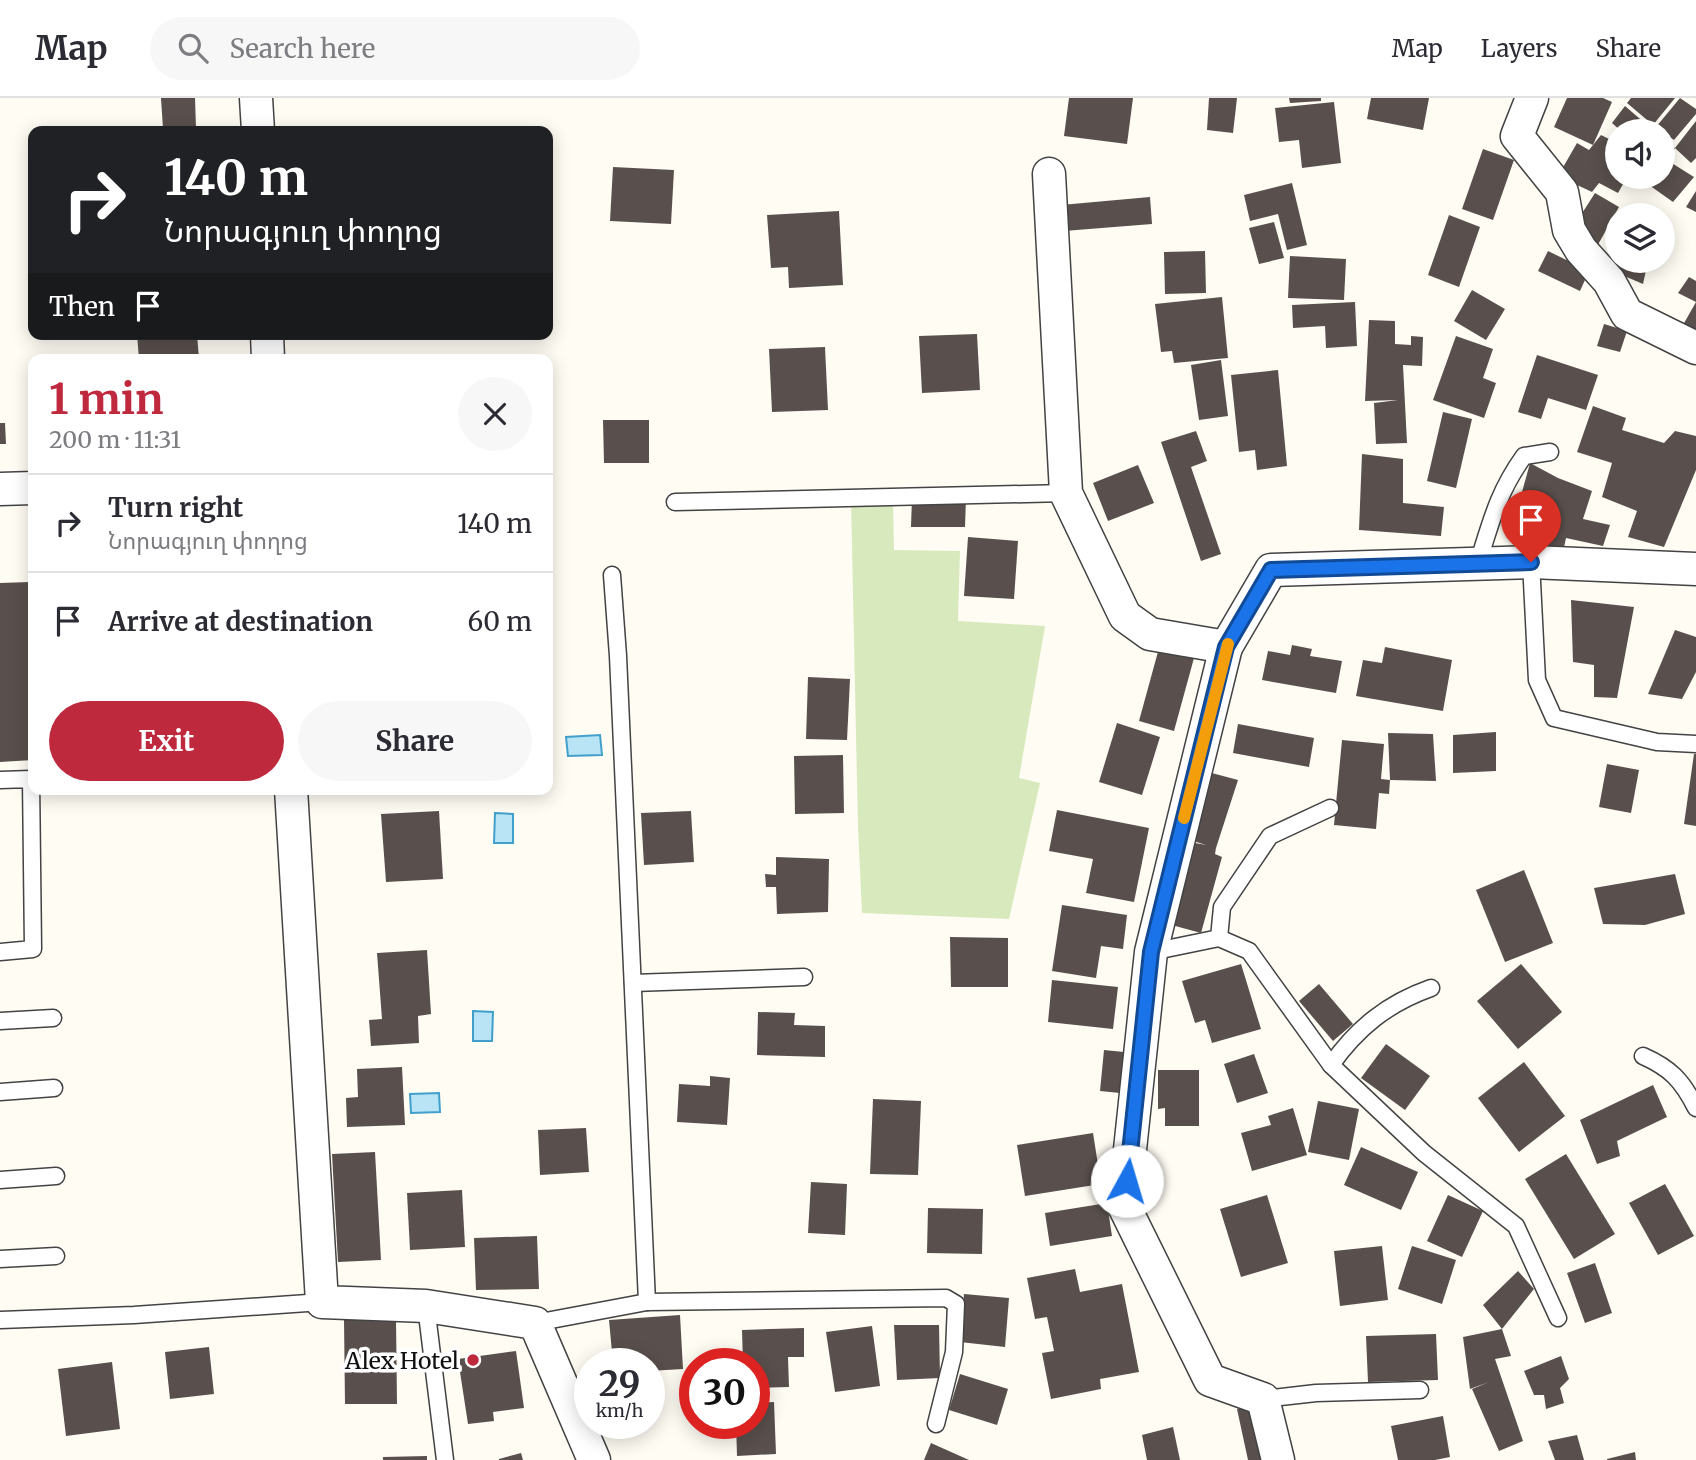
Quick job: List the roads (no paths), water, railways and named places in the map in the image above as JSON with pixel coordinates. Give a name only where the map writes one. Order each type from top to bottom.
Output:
[{"type":"street","points":[[256,98],[258,126]]},
{"type":"street","points":[[1532,98],[1517,136],[1562,192],[1569,230],[1581,250],[1609,281],[1627,314],[1696,348]]},
{"type":"street","points":[[1049,174],[1066,493],[1125,616],[1150,634],[1226,647]]},
{"type":"street","points":[[0,489],[28,488]]},
{"type":"street","points":[[1278,1460],[1263,1399],[1210,1380],[1124,1206],[1151,952],[1226,647],[1271,570],[1531,562],[1696,569]]},
{"type":"street","points":[[291,795],[322,1301],[426,1306],[535,1323],[594,1460]]},
{"type":"lane","points":[[1478,563],[1507,480],[1524,456],[1550,452]]},
{"type":"lane","points":[[675,502],[1066,493]]},
{"type":"lane","points":[[1531,562],[1537,680],[1554,719],[1657,742],[1696,744]]},
{"type":"lane","points":[[612,575],[647,1302]]},
{"type":"lane","points":[[0,780],[28,779]]},
{"type":"lane","points":[[0,952],[33,949],[30,795]]},
{"type":"lane","points":[[1219,938],[1222,907],[1270,836],[1331,808]]},
{"type":"lane","points":[[1151,952],[1219,938],[1249,950],[1331,1065],[1424,1153],[1516,1226],[1558,1318]]},
{"type":"lane","points":[[633,984],[804,976]]},
{"type":"lane","points":[[1331,1065],[1348,1042],[1389,1006],[1431,988]]},
{"type":"lane","points":[[0,1021],[53,1018]]},
{"type":"lane","points":[[1643,1056],[1668,1067],[1696,1108]]},
{"type":"lane","points":[[0,1092],[54,1088]]},
{"type":"lane","points":[[0,1180],[56,1177]]},
{"type":"lane","points":[[0,1259],[56,1256]]},
{"type":"lane","points":[[535,1323],[647,1302],[946,1298],[956,1304],[954,1352],[936,1424]]},
{"type":"lane","points":[[0,1320],[134,1315],[322,1301]]},
{"type":"lane","points":[[426,1306],[445,1460]]},
{"type":"lane","points":[[1263,1399],[1316,1393],[1420,1390]]},
{"type":"water","points":[[600,735],[602,755],[568,756],[566,737]]},
{"type":"water","points":[[495,813],[513,814],[513,843],[494,843]]},
{"type":"water","points":[[473,1011],[493,1012],[492,1041],[473,1041]]},
{"type":"water","points":[[439,1093],[440,1112],[411,1113],[410,1094]]},
{"type":"place","name":"Alex Hotel","points":[[473,1360]]}]
